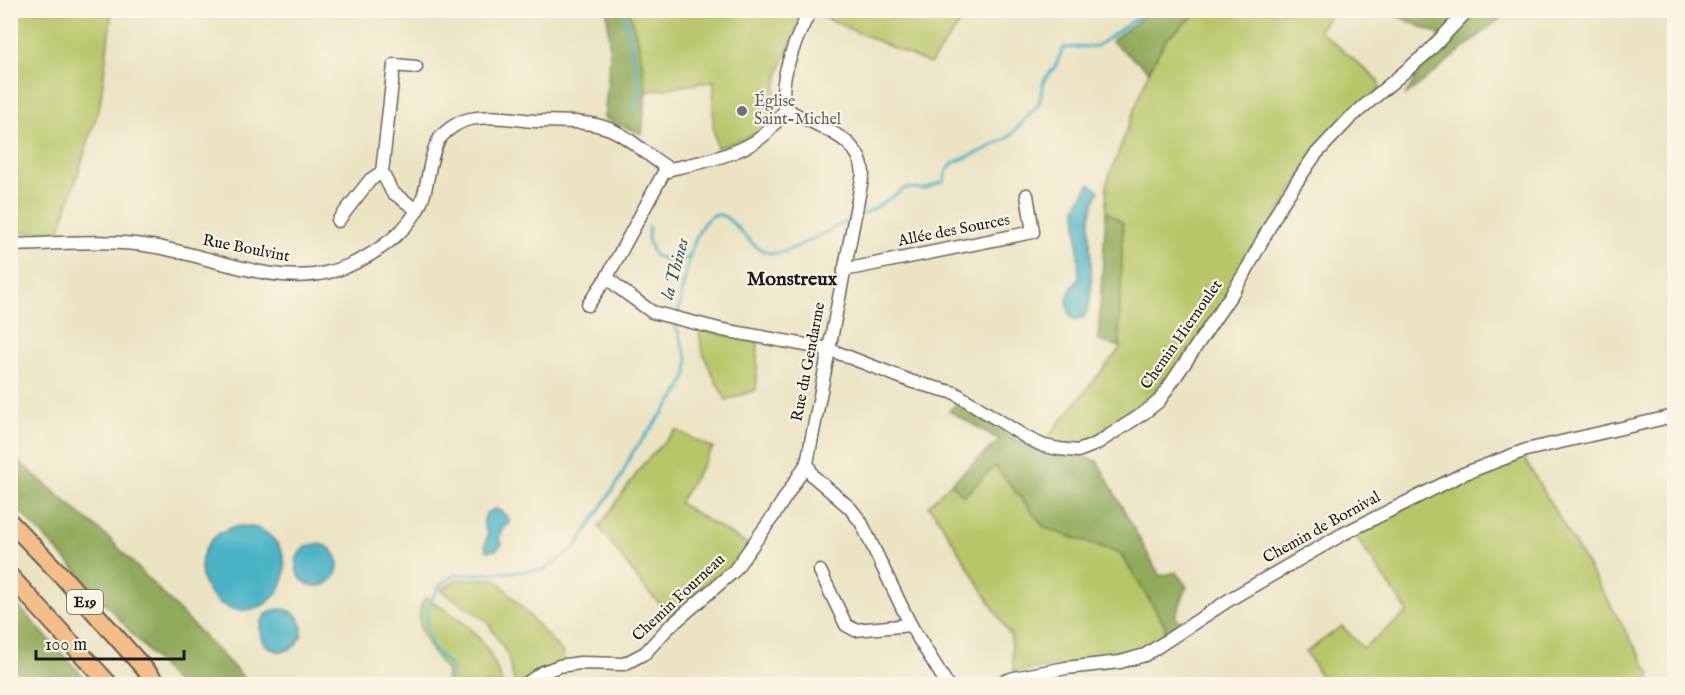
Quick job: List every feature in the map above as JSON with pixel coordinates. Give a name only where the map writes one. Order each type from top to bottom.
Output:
[{"type":"highway","name":"E19","points":[[10,522],[63,577],[158,684]]},
{"type":"highway","name":"E19","points":[[10,576],[109,684]]},
{"type":"street","points":[[588,305],[607,277],[663,174],[670,169],[725,155],[752,144],[764,135],[787,108],[783,99],[788,66],[811,10]]},
{"type":"street","name":"Chemin Hiernoulet","points":[[607,277],[652,312],[723,330],[828,350],[913,382],[955,393],[1008,427],[1044,446],[1077,451],[1096,444],[1159,401],[1237,285],[1281,205],[1315,155],[1350,118],[1428,52],[1468,10]]},
{"type":"street","points":[[416,67],[394,65],[382,172],[392,192],[417,210]]},
{"type":"street","name":"Rue du Gendarme","points":[[787,108],[791,113],[830,132],[855,149],[860,157],[863,174],[807,463]]},
{"type":"street","name":"Rue Boulvint","points":[[10,245],[129,243],[279,274],[324,273],[348,266],[372,254],[404,226],[417,210],[423,197],[440,139],[447,131],[468,119],[510,118],[595,124],[614,131],[670,169]]},
{"type":"street","points":[[338,221],[370,180],[382,172]]},
{"type":"street","name":"Allée des Sources","points":[[844,270],[1033,232],[1027,195]]},
{"type":"street","name":"Chemin de Bornival","points":[[996,684],[1014,678],[1066,668],[1120,662],[1145,655],[1232,598],[1333,540],[1463,474],[1526,450],[1674,416]]},
{"type":"street","points":[[807,463],[813,476],[850,508],[861,522],[911,626],[947,684]]},
{"type":"street","name":"Chemin Fourneau","points":[[526,684],[543,672],[559,666],[580,663],[624,664],[645,653],[667,629],[734,571],[769,524],[807,463]]},
{"type":"street","points":[[820,571],[846,625],[855,630],[911,626]]},
{"type":"green space","points":[[815,10],[969,11],[930,64],[813,13]]},
{"type":"green space","points":[[1152,10],[1200,11],[1166,39],[1149,71],[1111,41]]},
{"type":"green space","points":[[10,11],[112,11],[100,105],[59,232],[11,232]]},
{"type":"green space","points":[[607,11],[629,11],[640,49],[646,92],[642,134],[604,118],[610,58]]},
{"type":"green space","points":[[629,11],[807,11],[782,66],[773,111],[769,119],[758,132],[717,148],[713,126],[714,81],[646,92],[640,49]]},
{"type":"green space","points":[[1200,11],[1333,11],[1319,30],[1379,81],[1380,89],[1317,149],[1240,278],[1158,397],[1134,417],[1077,447],[1044,442],[1121,347],[1119,336],[1123,224],[1106,211],[1107,182],[1149,71],[1166,39]]},
{"type":"green space","points":[[1386,11],[1509,11],[1405,96],[1440,35]]},
{"type":"green space","points":[[1106,211],[1123,223],[1119,336],[1121,347],[1098,341]]},
{"type":"green space","points":[[700,330],[758,342],[756,390],[726,400],[705,357]]},
{"type":"green space","points":[[959,401],[1009,437],[1060,457],[1076,455],[1097,461],[1160,576],[1176,572],[1187,587],[1175,617],[1184,624],[1165,638],[1165,625],[1120,553],[1045,528],[995,466],[964,496],[951,483],[1000,440],[949,411]]},
{"type":"green space","points":[[676,430],[713,448],[679,503],[750,546],[674,618],[646,590],[599,527],[644,463]]},
{"type":"green space","points":[[11,455],[111,540],[250,684],[177,684],[74,568],[11,502]]},
{"type":"green space","points":[[1523,456],[1651,674],[1647,684],[1325,684],[1306,652],[1342,626],[1363,648],[1408,612],[1354,534],[1423,498]]},
{"type":"green space","points":[[994,465],[1045,528],[1120,553],[1165,625],[1165,638],[1140,652],[1118,659],[1014,672],[1011,637],[937,516],[928,506],[951,483],[965,496]]},
{"type":"green space","points":[[458,579],[496,579],[563,653],[564,661],[522,684],[515,684],[507,654],[487,621],[441,590]]},
{"type":"green space","points":[[10,597],[90,684],[14,684],[10,680]]},
{"type":"green space","points":[[425,598],[452,614],[474,632],[490,655],[502,684],[446,684],[447,671],[429,646],[421,628],[419,618]]},
{"type":"water","points":[[1089,184],[1099,190],[1091,213],[1090,225],[1091,295],[1084,317],[1074,320],[1070,316],[1067,300],[1079,279],[1076,207]]},
{"type":"water","points":[[496,509],[509,518],[509,523],[499,538],[502,544],[496,550],[487,551],[485,545],[488,533],[484,520],[487,512]]},
{"type":"water","points":[[243,526],[266,533],[278,545],[285,568],[278,591],[266,603],[243,610],[220,603],[208,591],[201,568],[208,545],[220,533]]},
{"type":"water","points":[[317,544],[332,550],[338,565],[332,580],[317,586],[302,580],[296,565],[302,550]]},
{"type":"water","points":[[281,609],[296,615],[302,630],[296,645],[281,651],[266,645],[260,630],[266,615]]},
{"type":"waterway","points":[[624,10],[640,91],[634,111]]},
{"type":"waterway","name":"la Thines","points":[[859,216],[906,188],[924,189],[944,181],[947,170],[953,163],[1009,137],[1039,104],[1044,80],[1055,67],[1063,48],[1097,46],[1141,15],[1142,10]]},
{"type":"waterway","name":"la Thines","points":[[678,315],[691,251],[706,220],[716,215],[728,219],[758,248],[770,253],[786,251],[850,220]]},
{"type":"waterway","points":[[649,227],[648,239],[654,256],[666,261],[686,259],[690,255]]},
{"type":"waterway","name":"la Thines","points":[[449,684],[452,668],[433,649],[427,632],[427,608],[440,585],[455,575],[544,570],[575,548],[621,477],[632,453],[679,392],[687,374],[688,360],[676,326],[677,322]]},
{"type":"place","name":"Église Saint-Michel","points":[[742,111]]},
{"type":"district","name":"Monstreux","points":[[792,279]]}]
